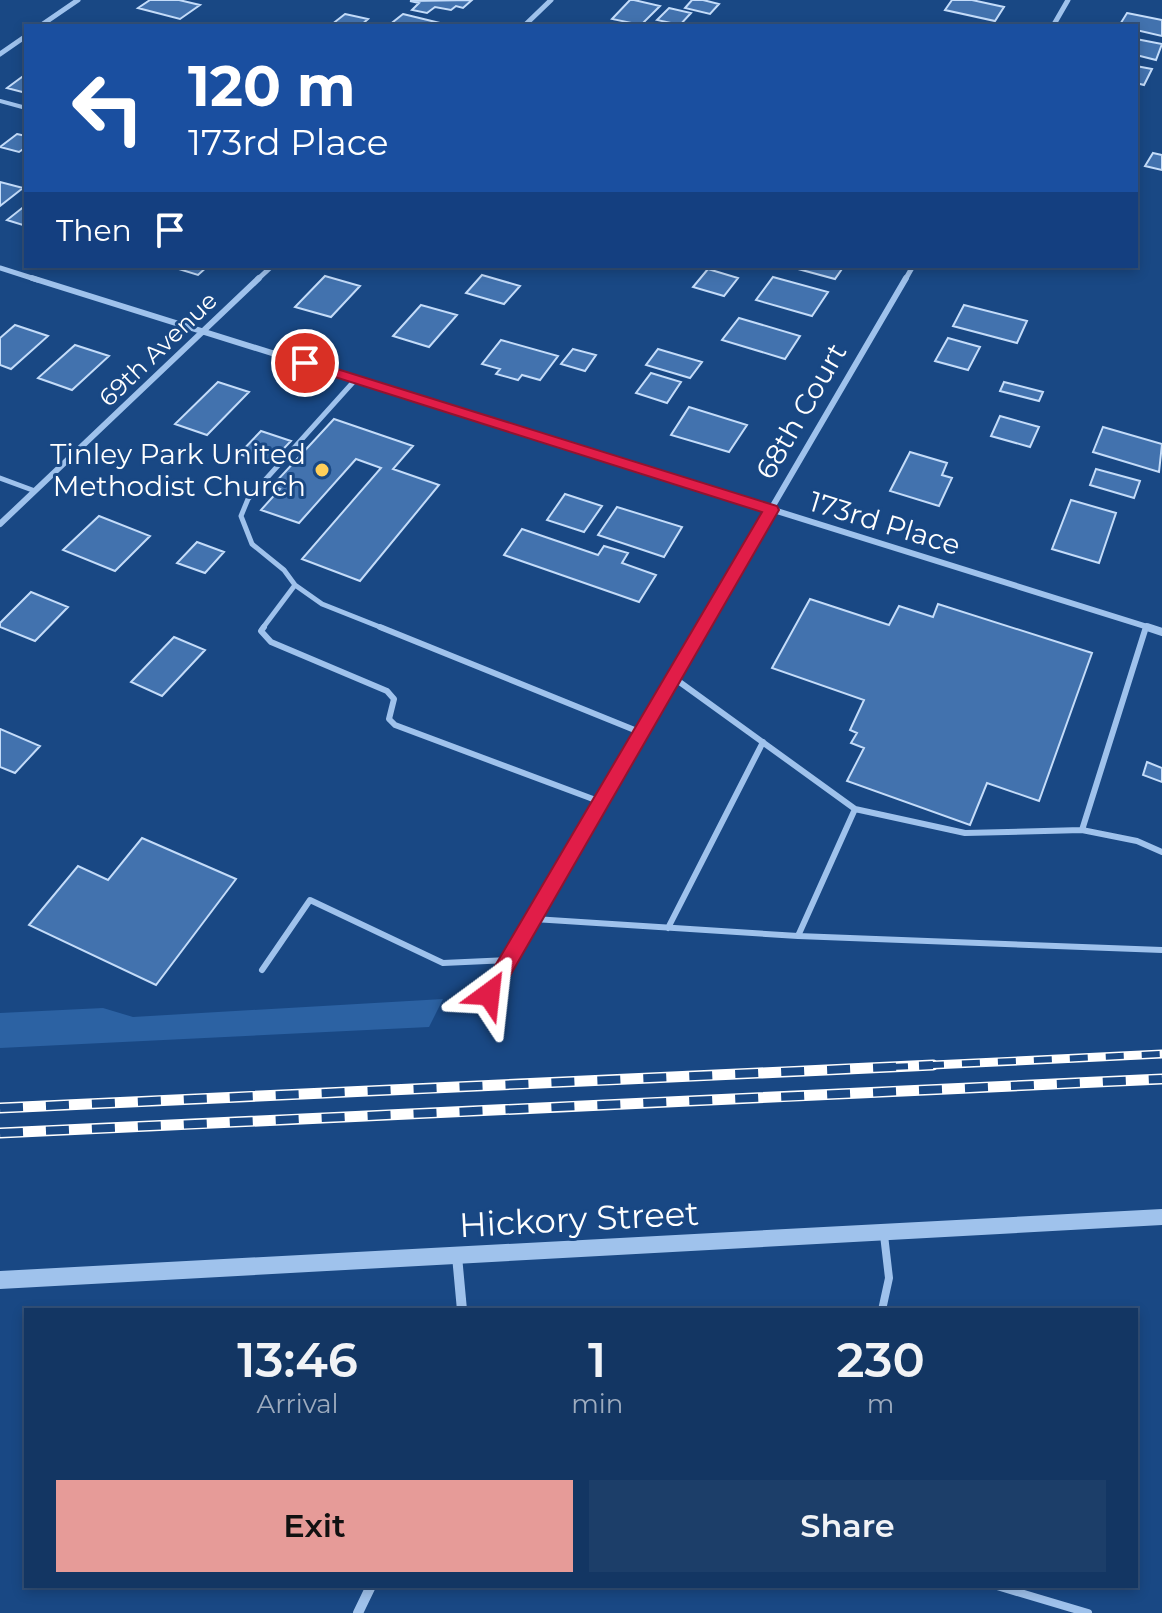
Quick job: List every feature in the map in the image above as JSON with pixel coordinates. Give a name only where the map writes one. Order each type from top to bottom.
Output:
[{"type":"street","points":[[43,24],[78,0]]},
{"type":"street","points":[[526,24],[551,0]]},
{"type":"street","points":[[1054,24],[1068,0]]},
{"type":"street","points":[[0,54],[24,37]]},
{"type":"street","name":"173rd Place","points":[[0,268],[1162,632]]},
{"type":"street","name":"69th Avenue","points":[[0,524],[270,268]]},
{"type":"street","name":"68th Court","points":[[489,994],[912,268]]},
{"type":"street","name":"Hickory Street","points":[[0,1280],[1162,1217]]},
{"type":"street","points":[[457,1256],[462,1308]]},
{"type":"street","points":[[358,1613],[370,1588]]},
{"type":"lane","points":[[0,101],[24,107]]},
{"type":"lane","points":[[356,379],[248,499],[241,516],[252,544],[284,570],[295,585],[322,604],[642,733]]},
{"type":"lane","points":[[0,478],[35,491]]},
{"type":"lane","points":[[295,585],[261,631],[271,642],[387,691],[394,699],[389,719],[395,725],[601,802]]},
{"type":"lane","points":[[1082,830],[1146,627]]},
{"type":"lane","points":[[674,678],[855,809],[965,833],[1082,830],[1137,841],[1162,852]]},
{"type":"lane","points":[[668,928],[763,742]]},
{"type":"lane","points":[[798,936],[855,809]]},
{"type":"lane","points":[[262,970],[310,900],[443,963],[509,960]]},
{"type":"lane","points":[[534,919],[798,936],[1162,950]]},
{"type":"lane","points":[[882,1308],[889,1278],[884,1233]]},
{"type":"lane","points":[[1004,1588],[1088,1613]]},
{"type":"shaded area","points":[[443,999],[429,1027],[0,1048],[0,1013],[103,1008],[133,1017]]},
{"type":"building","points":[[150,0],[179,0],[200,5],[180,19],[138,8]]},
{"type":"building","points":[[472,0],[463,8],[456,6],[451,10],[435,7],[427,13],[412,10],[419,3],[410,1]]},
{"type":"building","points":[[630,0],[660,6],[642,24],[612,19]]},
{"type":"building","points":[[692,0],[719,4],[710,14],[685,8]]},
{"type":"building","points":[[952,0],[972,0],[1004,7],[995,21],[945,10]]},
{"type":"building","points":[[669,8],[691,13],[681,24],[657,20]]},
{"type":"building","points":[[1127,13],[1162,20],[1162,36],[1138,30],[1138,24],[1120,24]]},
{"type":"building","points":[[345,14],[368,19],[362,24],[332,24]]},
{"type":"building","points":[[403,14],[444,24],[390,24]]},
{"type":"building","points":[[1138,39],[1162,44],[1156,60],[1138,56]]},
{"type":"building","points":[[1138,66],[1152,69],[1144,85],[1138,84]]},
{"type":"building","points":[[24,75],[24,92],[7,88]]},
{"type":"building","points":[[17,134],[24,136],[24,148],[19,152],[0,147]]},
{"type":"building","points":[[1153,153],[1162,155],[1162,170],[1145,166]]},
{"type":"building","points":[[0,182],[23,188],[0,206]]},
{"type":"building","points":[[24,207],[24,225],[7,220]]},
{"type":"building","points":[[175,268],[206,268],[198,275]]},
{"type":"building","points":[[794,268],[843,268],[835,279]]},
{"type":"building","points":[[708,269],[738,278],[724,296],[693,287]]},
{"type":"building","points":[[482,275],[520,286],[504,304],[466,293]]},
{"type":"building","points":[[325,276],[360,286],[331,317],[295,307]]},
{"type":"building","points":[[773,277],[828,292],[812,316],[756,300]]},
{"type":"building","points":[[421,305],[457,315],[429,347],[393,336]]},
{"type":"building","points":[[964,305],[1027,321],[1017,343],[953,326]]},
{"type":"building","points":[[739,318],[800,336],[785,359],[722,340]]},
{"type":"building","points":[[15,325],[48,336],[11,369],[0,365],[0,338]]},
{"type":"building","points":[[948,338],[980,347],[968,370],[935,361]]},
{"type":"building","points":[[501,340],[558,356],[540,380],[522,375],[518,380],[496,374],[500,369],[482,364]]},
{"type":"building","points":[[75,345],[109,356],[72,390],[38,378]]},
{"type":"building","points":[[573,349],[596,355],[585,371],[561,364]]},
{"type":"building","points":[[658,349],[702,362],[690,378],[646,365]]},
{"type":"building","points":[[651,373],[681,382],[667,403],[636,393]]},
{"type":"building","points":[[218,382],[249,392],[207,435],[175,424]]},
{"type":"building","points":[[1004,382],[1043,392],[1039,401],[1000,391]]},
{"type":"building","points":[[689,407],[747,425],[729,452],[671,435]]},
{"type":"building","points":[[1000,416],[1039,427],[1030,447],[991,436]]},
{"type":"building","points":[[334,419],[413,446],[393,469],[439,485],[360,581],[302,559],[381,468],[356,459],[299,523],[261,510],[280,489],[272,486]]},
{"type":"building","points":[[1103,427],[1162,444],[1159,472],[1093,452]]},
{"type":"building","points":[[261,431],[291,441],[269,464],[239,454]]},
{"type":"building","points":[[910,452],[947,463],[942,475],[952,478],[939,506],[890,491]]},
{"type":"building","points":[[1096,469],[1140,481],[1134,498],[1090,485]]},
{"type":"building","points":[[565,494],[602,506],[584,532],[547,520]]},
{"type":"building","points":[[1071,500],[1116,513],[1099,563],[1052,549]]},
{"type":"building","points":[[617,507],[682,527],[664,557],[598,535]]},
{"type":"building","points":[[99,516],[150,536],[115,571],[63,550]]},
{"type":"building","points":[[522,529],[598,555],[604,546],[628,553],[622,563],[656,575],[639,602],[504,555]]},
{"type":"building","points":[[197,542],[224,552],[205,573],[177,563]]},
{"type":"building","points":[[31,592],[68,607],[35,641],[0,627],[0,623]]},
{"type":"building","points":[[810,599],[889,625],[899,606],[933,617],[938,604],[1092,653],[1039,801],[987,783],[970,825],[847,781],[864,748],[851,743],[857,733],[850,730],[864,700],[772,668]]},
{"type":"building","points":[[174,637],[205,650],[162,696],[131,682]]},
{"type":"building","points":[[0,729],[40,746],[15,773],[0,767]]},
{"type":"building","points":[[1147,762],[1162,768],[1162,782],[1143,775]]},
{"type":"building","points":[[142,838],[236,879],[156,985],[29,925],[78,866],[108,880]]},
{"type":"railway","points":[[901,1066],[1162,1054]]},
{"type":"railway","points":[[901,1066],[933,1065]]},
{"type":"railway","points":[[0,1108],[901,1066]]},
{"type":"railway","points":[[890,1067],[901,1066]]},
{"type":"railway","points":[[0,1133],[1162,1079]]},
{"type":"place","name":"Tinley Park United Methodist Church","points":[[322,470]]},
{"type":"route","points":[[305,363],[771,510],[489,994]]}]
